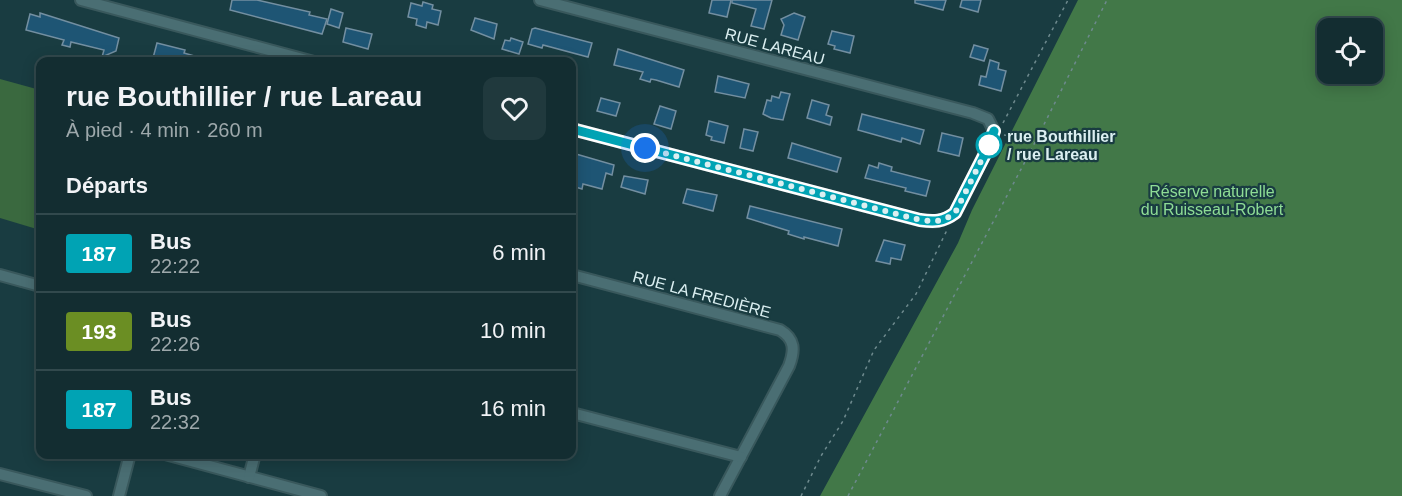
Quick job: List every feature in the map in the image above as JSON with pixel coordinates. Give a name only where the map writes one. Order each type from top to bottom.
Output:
[{"type":"street","points":[[81,0],[295,57]]},
{"type":"street","name":"RUE LAREAU","points":[[540,0],[973,113],[988,119],[994,131]]},
{"type":"street","points":[[576,130],[933,222],[946,220],[955,213],[994,131]]},
{"type":"street","points":[[0,275],[36,285]]},
{"type":"street","name":"RUE LA FREDIÈRE","points":[[576,277],[780,330],[789,335],[794,344],[794,355],[720,496]]},
{"type":"street","points":[[576,413],[741,457]]},
{"type":"street","points":[[119,496],[129,459]]},
{"type":"street","points":[[183,459],[321,496]]},
{"type":"street","points":[[249,477],[254,459]]},
{"type":"street","points":[[0,474],[86,496]]},
{"type":"path","points":[[1035,142],[1023,138],[1013,139],[994,131],[1004,121],[1068,0]]},
{"type":"path","points":[[848,496],[1035,142],[1107,0]]},
{"type":"path","points":[[801,496],[820,456],[843,421],[874,350],[926,277],[948,228],[946,220]]},
{"type":"green space","name":"Réserve naturelle du Ruisseau-Robert","points":[[1078,0],[1402,0],[1402,496],[820,496],[958,243],[972,210]]},
{"type":"green space","points":[[0,79],[36,89],[36,229],[0,218]]},
{"type":"building","points":[[232,0],[257,0],[310,12],[309,15],[327,19],[322,34],[230,10]]},
{"type":"building","points":[[712,0],[731,0],[727,17],[709,13]]},
{"type":"building","points":[[732,0],[772,0],[764,29],[751,26],[756,9],[732,3]]},
{"type":"building","points":[[915,0],[946,0],[943,10],[915,3]]},
{"type":"building","points":[[962,0],[981,0],[978,12],[960,7]]},
{"type":"building","points":[[423,2],[433,5],[432,9],[441,11],[438,25],[427,22],[426,28],[416,25],[417,19],[408,17],[411,3],[422,6]]},
{"type":"building","points":[[331,9],[343,13],[339,28],[327,24]]},
{"type":"building","points":[[40,13],[119,38],[116,51],[102,57],[104,50],[71,42],[70,47],[62,45],[64,40],[26,30],[30,14],[40,17]]},
{"type":"building","points":[[794,13],[805,17],[798,40],[781,35],[784,25],[781,19]]},
{"type":"building","points":[[475,18],[497,24],[494,39],[471,30]]},
{"type":"building","points":[[346,28],[372,34],[368,49],[343,42]]},
{"type":"building","points":[[532,29],[592,43],[588,57],[543,45],[542,48],[528,44]]},
{"type":"building","points":[[832,31],[854,36],[850,53],[834,49],[835,46],[828,44]]},
{"type":"building","points":[[511,38],[523,42],[519,54],[502,49],[505,40],[510,41]]},
{"type":"building","points":[[157,43],[185,50],[184,53],[198,57],[153,57]]},
{"type":"building","points":[[974,45],[988,49],[984,61],[970,57]]},
{"type":"building","points":[[618,49],[684,70],[679,87],[656,80],[651,79],[650,82],[640,79],[643,72],[614,65]]},
{"type":"building","points":[[990,60],[999,63],[998,69],[1006,71],[1001,91],[979,85],[981,76],[986,77]]},
{"type":"building","points":[[718,76],[749,84],[745,98],[715,92]]},
{"type":"building","points":[[781,92],[790,94],[783,120],[763,114],[767,100],[771,101],[772,96],[779,98]]},
{"type":"building","points":[[601,98],[620,103],[616,116],[597,111]]},
{"type":"building","points":[[812,100],[829,105],[826,115],[832,117],[830,125],[807,118]]},
{"type":"building","points":[[660,106],[676,111],[671,129],[654,124]]},
{"type":"building","points":[[862,114],[924,130],[920,144],[902,138],[901,142],[858,130]]},
{"type":"building","points":[[709,121],[728,126],[724,143],[711,140],[712,137],[706,135]]},
{"type":"building","points":[[744,129],[758,132],[753,151],[740,148]]},
{"type":"building","points":[[942,133],[963,138],[959,156],[938,151]]},
{"type":"building","points":[[792,143],[841,158],[837,172],[788,158]]},
{"type":"building","points":[[576,154],[614,165],[612,175],[606,173],[602,189],[583,184],[582,189],[576,187]]},
{"type":"building","points":[[879,163],[892,167],[891,171],[930,181],[926,196],[905,191],[906,188],[865,178],[869,165],[878,168]]},
{"type":"building","points":[[624,176],[648,180],[645,194],[621,187]]},
{"type":"building","points":[[687,189],[717,195],[713,211],[683,203]]},
{"type":"building","points":[[750,206],[842,229],[838,246],[804,237],[804,239],[788,234],[789,231],[747,218]]},
{"type":"building","points":[[884,240],[905,245],[901,260],[891,258],[890,264],[876,261]]},
{"type":"bus line","name":"187","points":[[576,130],[933,222],[946,220],[955,213],[988,148],[994,131]]},
{"type":"place","name":"rue Bouthillier / rue Lareau","points":[[989,145]]},
{"type":"route","points":[[645,148],[933,222],[946,220],[955,213],[989,145]]}]
